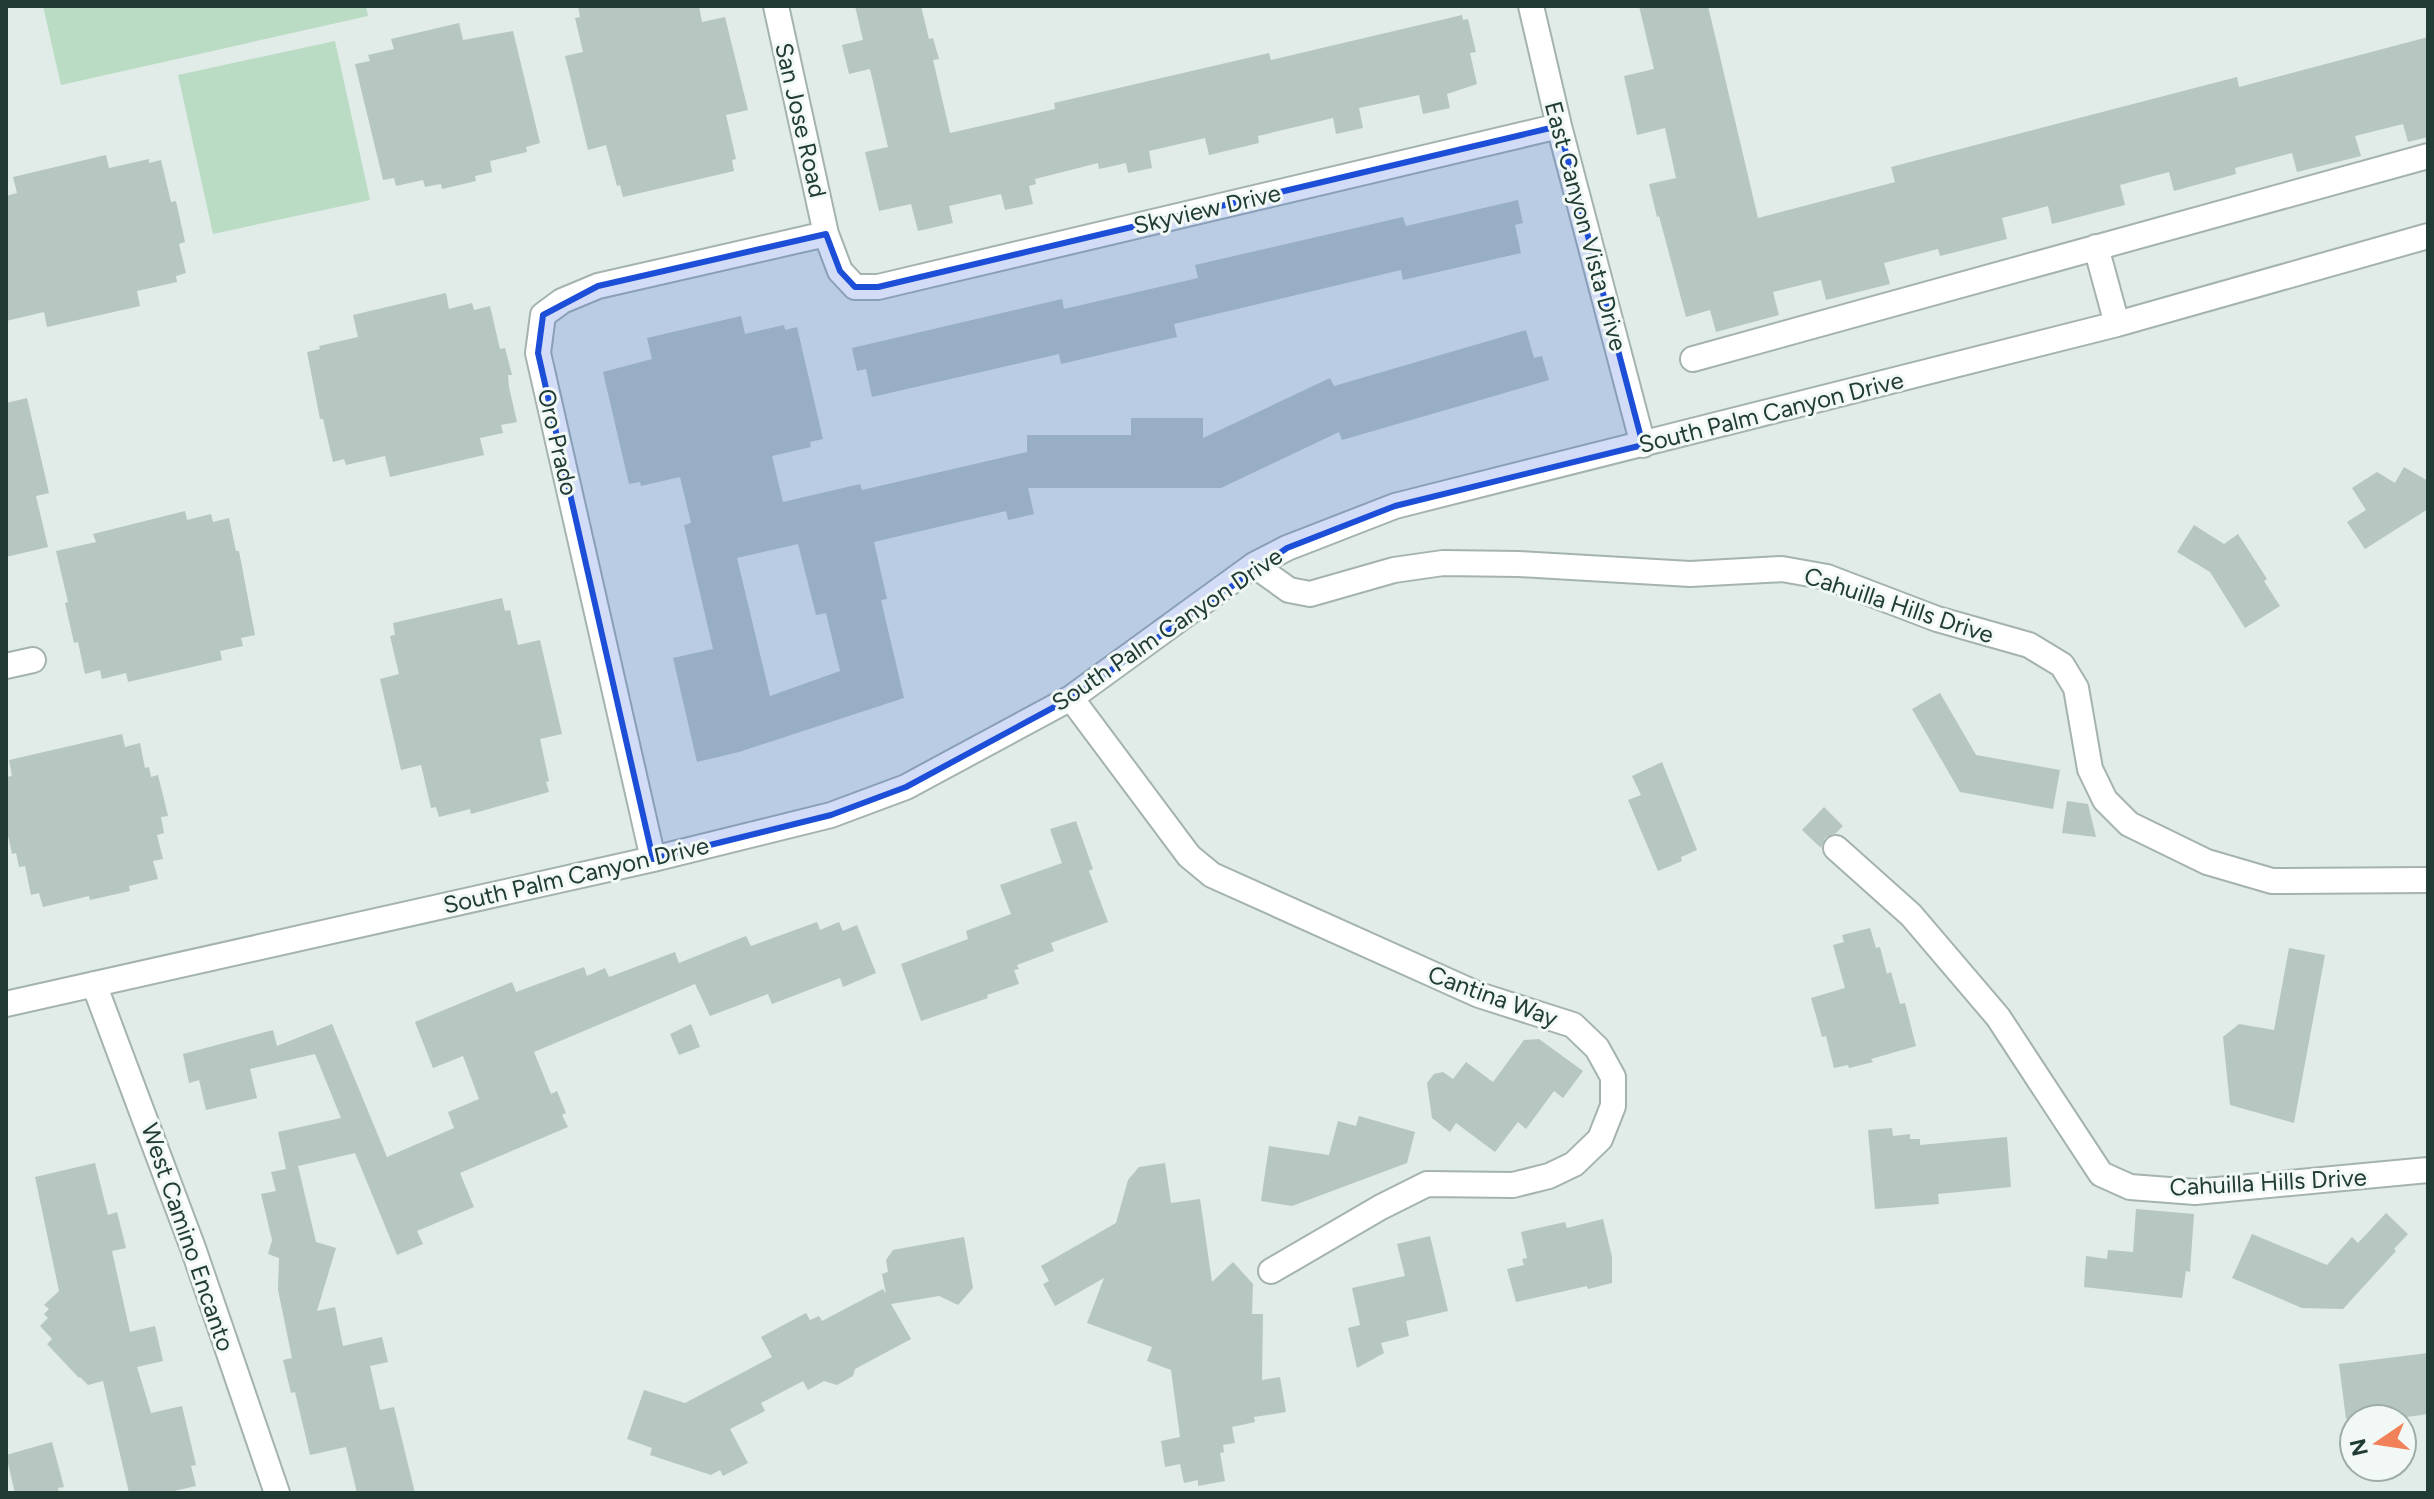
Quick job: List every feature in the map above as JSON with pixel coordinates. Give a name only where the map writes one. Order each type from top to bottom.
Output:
[{"type":"street","name":"San Jose Road","points":[[776,6],[826,234],[840,271],[855,287]]},
{"type":"street","name":"East Canyon Vista Drive","points":[[1531,6],[1559,126],[1643,445]]},
{"type":"street","name":"Skyview Drive","points":[[855,287],[878,287],[1559,126]]},
{"type":"street","points":[[1693,359],[2428,156]]},
{"type":"street","name":"Oro Prado","points":[[653,859],[538,353],[543,315],[562,301],[598,286],[826,234]]},
{"type":"street","name":"South Palm Canyon Drive","points":[[6,1004],[653,859],[831,815],[906,787],[1071,698],[1254,565],[1287,548],[1395,506],[2117,324],[2428,236]]},
{"type":"street","points":[[2096,247],[2117,324]]},
{"type":"street","name":"Cahuilla Hills Drive","points":[[1254,565],[1289,590],[1310,594],[1394,570],[1443,563],[1690,574],[1782,569],[1827,577],[1937,619],[2029,645],[2062,665],[2076,688],[2090,769],[2105,800],[2129,824],[2207,862],[2272,881],[2428,880]]},
{"type":"street","points":[[6,666],[33,660]]},
{"type":"street","name":"Cantina Way","points":[[1071,698],[1189,856],[1212,875],[1479,995],[1573,1025],[1597,1048],[1613,1077],[1613,1106],[1600,1139],[1574,1164],[1549,1176],[1513,1185],[1427,1184],[1271,1271]]},
{"type":"street","name":"Cahuilla Hills Drive","points":[[1836,848],[1911,915],[1998,1017],[2101,1174],[2130,1187],[2195,1192],[2428,1170]]},
{"type":"street","name":"West Camino Encanto","points":[[94,984],[193,1248],[277,1493]]},
{"type":"highlighted area","points":[[1559,126],[1643,445],[1395,506],[1287,548],[1071,698],[906,787],[831,815],[653,859],[538,353],[543,315],[598,286],[826,234],[840,271],[855,287],[878,287]]},
{"type":"green space","points":[[43,6],[366,6],[368,16],[61,85]]},
{"type":"green space","points":[[335,41],[370,200],[213,234],[178,75]]},
{"type":"building","points":[[578,6],[699,6],[702,22],[725,17],[748,110],[726,115],[736,159],[732,160],[734,171],[623,197],[606,145],[588,150],[565,56],[583,52],[575,18],[580,17]]},
{"type":"building","points":[[855,6],[921,6],[929,39],[933,38],[939,59],[933,60],[950,133],[1055,109],[1054,103],[1269,53],[1271,60],[1462,15],[1463,20],[1468,19],[1476,52],[1470,53],[1477,84],[1447,94],[1450,108],[1423,114],[1419,95],[1359,108],[1363,128],[1336,134],[1333,118],[1258,136],[1259,143],[1209,155],[1205,138],[1149,151],[1152,168],[1128,173],[1126,163],[1099,169],[1098,163],[1035,179],[1036,184],[1029,186],[1033,204],[1005,210],[1001,194],[949,206],[953,223],[918,231],[911,204],[879,211],[865,152],[888,147],[870,69],[849,74],[842,45],[863,40]]},
{"type":"building","points":[[1639,6],[1708,6],[1758,218],[1895,182],[1891,167],[2237,77],[2239,87],[2428,37],[2428,137],[2408,142],[2403,124],[2355,136],[2361,156],[2297,172],[2292,153],[2235,168],[2236,174],[2174,191],[2169,172],[2120,185],[2125,205],[2052,224],[2048,206],[2002,218],[2007,239],[1940,256],[1938,249],[1884,263],[1890,284],[1826,300],[1821,280],[1773,292],[1779,315],[1716,332],[1710,310],[1686,317],[1657,217],[1649,184],[1676,178],[1665,128],[1637,135],[1624,76],[1654,69]]},
{"type":"building","points":[[459,23],[463,40],[513,31],[540,143],[526,147],[527,152],[490,161],[492,172],[475,176],[476,181],[442,189],[441,184],[425,187],[423,180],[396,186],[394,178],[383,180],[355,64],[370,61],[368,55],[394,49],[391,39]]},
{"type":"building","points":[[106,155],[109,168],[149,159],[149,163],[161,160],[171,202],[176,201],[185,242],[179,244],[186,273],[176,276],[177,282],[137,291],[140,306],[47,327],[44,312],[6,321],[6,196],[17,193],[13,177]]},
{"type":"building","points":[[1518,200],[1523,223],[1515,225],[1521,253],[1403,280],[1401,270],[1174,324],[1177,337],[1061,364],[1059,354],[872,397],[866,369],[857,371],[852,348],[1062,299],[1064,309],[1198,278],[1195,265],[1403,217],[1406,226]]},
{"type":"building","points":[[446,293],[449,309],[472,303],[474,310],[490,306],[500,349],[505,348],[512,375],[508,375],[509,387],[517,422],[501,425],[503,433],[480,438],[484,455],[390,477],[385,456],[346,465],[344,459],[333,462],[323,419],[320,419],[307,352],[358,337],[353,315]]},
{"type":"building","points":[[741,316],[745,334],[784,325],[785,330],[797,327],[823,439],[810,442],[811,447],[772,456],[783,502],[860,484],[862,490],[1027,452],[1027,435],[1131,435],[1131,418],[1203,418],[1203,438],[1330,378],[1334,386],[1526,330],[1534,358],[1542,356],[1549,380],[1342,440],[1339,432],[1221,488],[1028,488],[1034,514],[1008,520],[1006,511],[874,542],[887,599],[881,600],[904,698],[739,752],[697,762],[673,658],[713,649],[684,525],[691,523],[680,477],[641,486],[640,482],[629,484],[603,372],[652,359],[647,338]],"holes":[[[798,544],[816,615],[826,613],[840,671],[770,696],[737,558]]]},
{"type":"building","points":[[27,398],[49,493],[36,496],[48,547],[6,557],[6,403]]},
{"type":"building","points":[[2404,467],[2428,481],[2428,509],[2365,549],[2347,522],[2366,510],[2352,488],[2377,472],[2395,483]]},
{"type":"building","points":[[185,511],[187,520],[211,514],[213,522],[229,518],[236,551],[239,551],[255,635],[241,638],[243,646],[220,651],[222,660],[128,682],[126,673],[102,679],[100,670],[85,674],[78,642],[74,643],[56,551],[96,542],[93,534]]},
{"type":"building","points":[[2194,525],[2224,544],[2238,534],[2280,606],[2245,628],[2210,572],[2177,552]]},
{"type":"building","points":[[502,598],[505,611],[510,610],[518,645],[540,640],[562,734],[540,739],[549,792],[471,814],[470,809],[439,817],[436,807],[431,808],[421,765],[401,770],[380,679],[399,674],[390,636],[395,635],[393,623]]},
{"type":"building","points":[[1940,693],[1976,755],[2060,770],[2053,809],[1960,792],[1912,709]]},
{"type":"building","points":[[122,734],[125,747],[140,743],[145,768],[149,767],[151,777],[158,775],[168,816],[161,817],[164,833],[157,835],[163,859],[153,861],[158,879],[129,886],[130,891],[90,900],[89,896],[43,907],[39,893],[31,895],[25,866],[19,867],[16,853],[12,854],[6,826],[6,777],[12,776],[9,760]]},
{"type":"building","points":[[1662,762],[1697,850],[1681,857],[1682,861],[1658,871],[1628,800],[1641,795],[1632,776]]},
{"type":"building","points":[[2067,801],[2088,804],[2096,837],[2062,833]]},
{"type":"building","points":[[1824,807],[1843,826],[1825,838],[1821,848],[1802,830]]},
{"type":"building","points":[[1076,821],[1093,869],[1089,871],[1108,922],[1051,943],[1054,951],[1017,965],[1019,969],[1014,970],[1019,984],[921,1021],[901,964],[968,939],[966,931],[1011,914],[1000,885],[1062,863],[1050,829]]},
{"type":"building","points":[[817,922],[820,930],[839,922],[843,931],[857,925],[876,973],[843,987],[840,978],[772,1004],[768,994],[710,1016],[695,984],[534,1052],[551,1094],[557,1091],[568,1127],[460,1173],[474,1207],[417,1231],[423,1244],[397,1255],[355,1153],[298,1166],[316,1242],[336,1248],[317,1311],[335,1307],[343,1346],[382,1337],[388,1362],[370,1366],[380,1410],[394,1407],[415,1493],[357,1493],[346,1447],[310,1455],[295,1392],[291,1393],[283,1360],[292,1358],[278,1290],[279,1258],[268,1254],[272,1240],[261,1194],[276,1191],[271,1172],[286,1169],[278,1132],[341,1118],[315,1054],[250,1069],[257,1098],[206,1110],[199,1080],[189,1083],[183,1054],[273,1030],[277,1046],[332,1024],[387,1157],[454,1128],[448,1112],[479,1099],[463,1056],[433,1068],[415,1022],[512,982],[516,992],[584,967],[587,976],[605,968],[609,977],[675,952],[679,963],[746,936],[751,946]]},
{"type":"building","points":[[1870,928],[1876,948],[1880,947],[1887,974],[1891,972],[1900,1004],[1905,1003],[1916,1046],[1871,1059],[1873,1062],[1834,1068],[1811,998],[1845,988],[1833,945],[1844,942],[1842,935]]},
{"type":"building","points":[[2289,948],[2325,955],[2294,1123],[2230,1105],[2223,1037],[2239,1024],[2274,1030]]},
{"type":"building","points":[[691,1024],[700,1047],[679,1055],[670,1034]]},
{"type":"building","points":[[1539,1039],[1583,1071],[1563,1098],[1554,1091],[1526,1129],[1518,1122],[1495,1152],[1456,1123],[1450,1132],[1432,1118],[1427,1083],[1434,1074],[1443,1072],[1453,1079],[1466,1062],[1493,1082],[1524,1040]]},
{"type":"building","points":[[1359,1116],[1415,1132],[1407,1163],[1292,1206],[1261,1201],[1269,1146],[1329,1155],[1338,1121],[1356,1126]]},
{"type":"building","points":[[1892,1128],[1893,1136],[1910,1134],[1910,1139],[1920,1139],[1920,1145],[2007,1137],[2011,1187],[1938,1194],[1939,1204],[1875,1209],[1868,1130]]},
{"type":"building","points":[[95,1163],[108,1215],[117,1212],[126,1248],[112,1251],[130,1332],[155,1326],[163,1361],[137,1367],[151,1413],[182,1406],[196,1465],[191,1466],[196,1486],[165,1493],[129,1493],[103,1381],[88,1385],[79,1378],[47,1344],[52,1339],[40,1326],[48,1318],[44,1314],[49,1309],[44,1305],[59,1291],[35,1177]]},
{"type":"building","points":[[1165,1163],[1171,1203],[1200,1199],[1212,1282],[1233,1262],[1253,1284],[1252,1314],[1263,1314],[1262,1380],[1280,1377],[1286,1412],[1254,1417],[1255,1422],[1232,1427],[1235,1443],[1223,1445],[1224,1452],[1220,1453],[1225,1481],[1198,1486],[1198,1480],[1184,1483],[1180,1464],[1165,1467],[1161,1441],[1180,1437],[1171,1370],[1147,1361],[1152,1347],[1087,1323],[1104,1278],[1055,1306],[1043,1284],[1049,1281],[1041,1266],[1116,1223],[1128,1180],[1139,1167]]},
{"type":"building","points":[[2136,1209],[2194,1214],[2190,1272],[2186,1271],[2182,1298],[2084,1287],[2086,1256],[2107,1259],[2108,1250],[2133,1252]]},
{"type":"building","points":[[2386,1213],[2408,1234],[2343,1309],[2302,1308],[2232,1278],[2252,1234],[2327,1265],[2352,1237],[2358,1243]]},
{"type":"building","points":[[1603,1219],[1612,1257],[1612,1283],[1516,1302],[1507,1269],[1524,1265],[1522,1259],[1527,1258],[1521,1232],[1565,1222],[1567,1228]]},
{"type":"building","points":[[1430,1236],[1448,1311],[1406,1321],[1409,1336],[1381,1343],[1384,1353],[1357,1368],[1348,1328],[1360,1325],[1352,1288],[1405,1276],[1397,1244]]},
{"type":"building","points":[[964,1237],[973,1288],[958,1305],[939,1296],[891,1304],[911,1339],[855,1369],[853,1376],[837,1385],[824,1381],[808,1390],[803,1381],[761,1403],[765,1411],[730,1429],[748,1463],[723,1476],[720,1470],[711,1475],[650,1455],[652,1448],[627,1439],[644,1390],[685,1403],[772,1357],[761,1337],[806,1313],[810,1320],[819,1316],[822,1321],[883,1289],[886,1294],[882,1274],[888,1272],[886,1260],[893,1250]]},
{"type":"building","points":[[2428,1353],[2428,1414],[2418,1415],[2418,1403],[2344,1403],[2339,1364]]},
{"type":"building","points":[[52,1442],[64,1487],[58,1488],[59,1493],[15,1493],[6,1455]]}]
